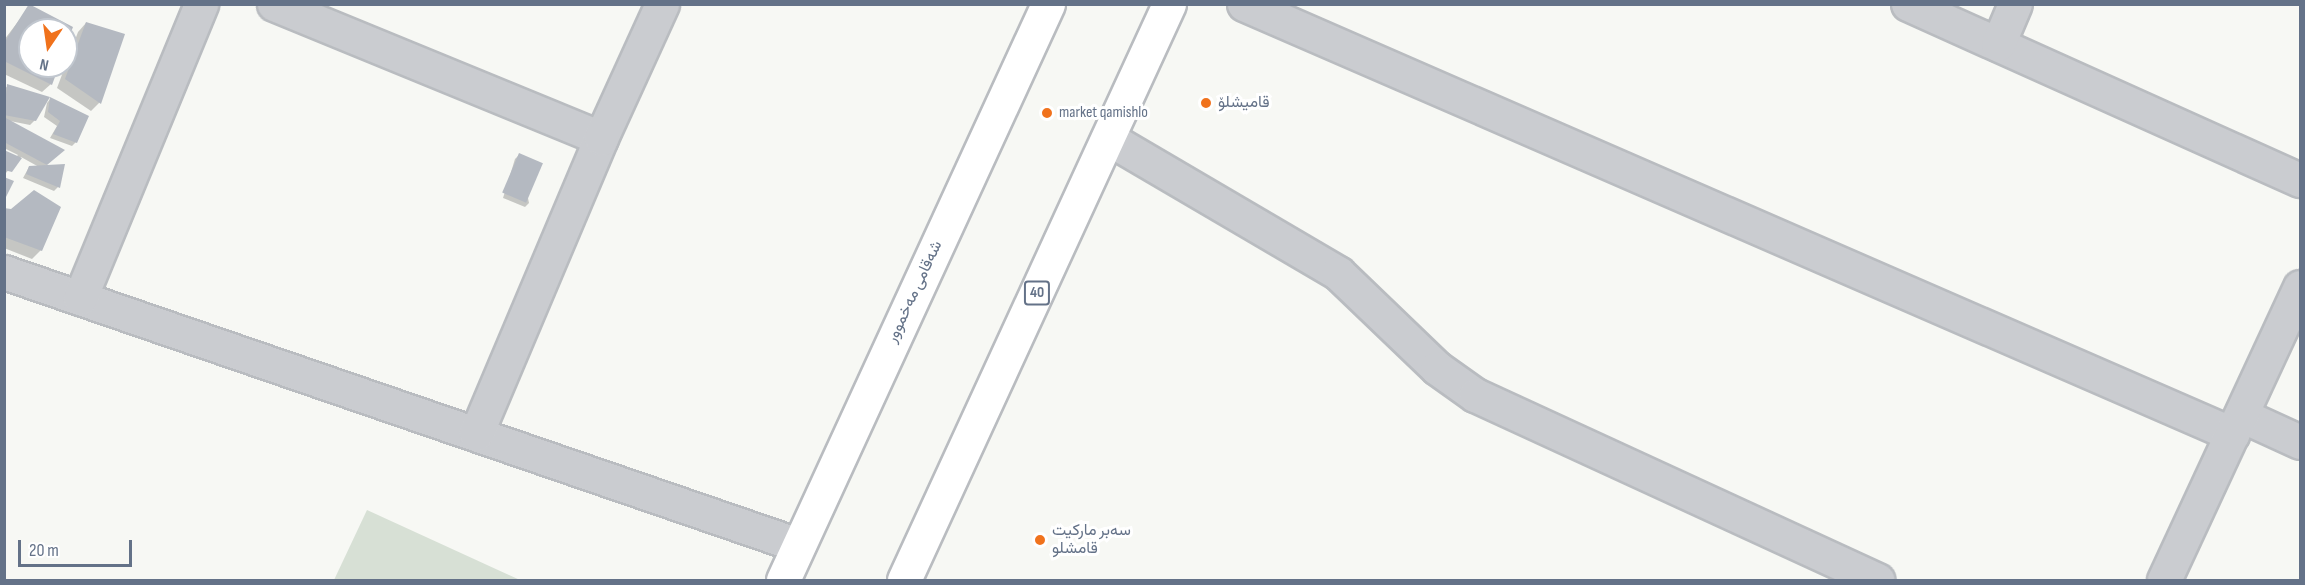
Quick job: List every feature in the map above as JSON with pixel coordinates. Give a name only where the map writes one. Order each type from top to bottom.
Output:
[{"type":"highway","name":"شەقامی مەخموور","points":[[783,580],[1048,4]]},
{"type":"highway","name":"40","points":[[904,580],[1169,4]]},
{"type":"street","points":[[80,298],[201,4]]},
{"type":"street","points":[[274,4],[601,138]]},
{"type":"street","points":[[476,434],[601,138],[662,4]]},
{"type":"street","points":[[1244,4],[2236,425],[2301,442]]},
{"type":"street","points":[[1908,4],[2301,180]]},
{"type":"street","points":[[1998,44],[2014,4]]},
{"type":"street","points":[[1108,138],[1338,273],[1437,368],[1475,395],[1878,580]]},
{"type":"street","points":[[4,272],[798,545]]},
{"type":"street","points":[[2164,580],[2301,287]]},
{"type":"shaded area","points":[[367,510],[520,580],[334,580]]},
{"type":"building","points":[[29,4],[56,18],[20,18]]},
{"type":"building","points":[[18,21],[18,68],[4,61],[4,43]]},
{"type":"building","points":[[86,22],[125,34],[101,104],[65,79],[78,78],[78,44]]},
{"type":"building","points":[[38,78],[55,78],[52,85]]},
{"type":"building","points":[[7,84],[50,97],[36,121],[4,115]]},
{"type":"building","points":[[50,97],[89,116],[77,143],[53,134],[60,121],[48,112]]},
{"type":"building","points":[[4,117],[65,150],[47,165],[4,142]]},
{"type":"building","points":[[4,150],[22,158],[12,172],[4,170]]},
{"type":"building","points":[[519,153],[543,163],[526,203],[502,193]]},
{"type":"building","points":[[65,164],[60,188],[26,174],[29,166]]},
{"type":"building","points":[[4,177],[14,181],[4,201]]},
{"type":"building","points":[[34,190],[61,207],[42,251],[4,237],[4,208],[11,209]]},
{"type":"place","name":"قاميشلۆ","points":[[1206,103]]},
{"type":"place","name":"market qamishlo","points":[[1047,113]]},
{"type":"place","name":"سەبر مارکیت قامشلو","points":[[1040,540]]}]
